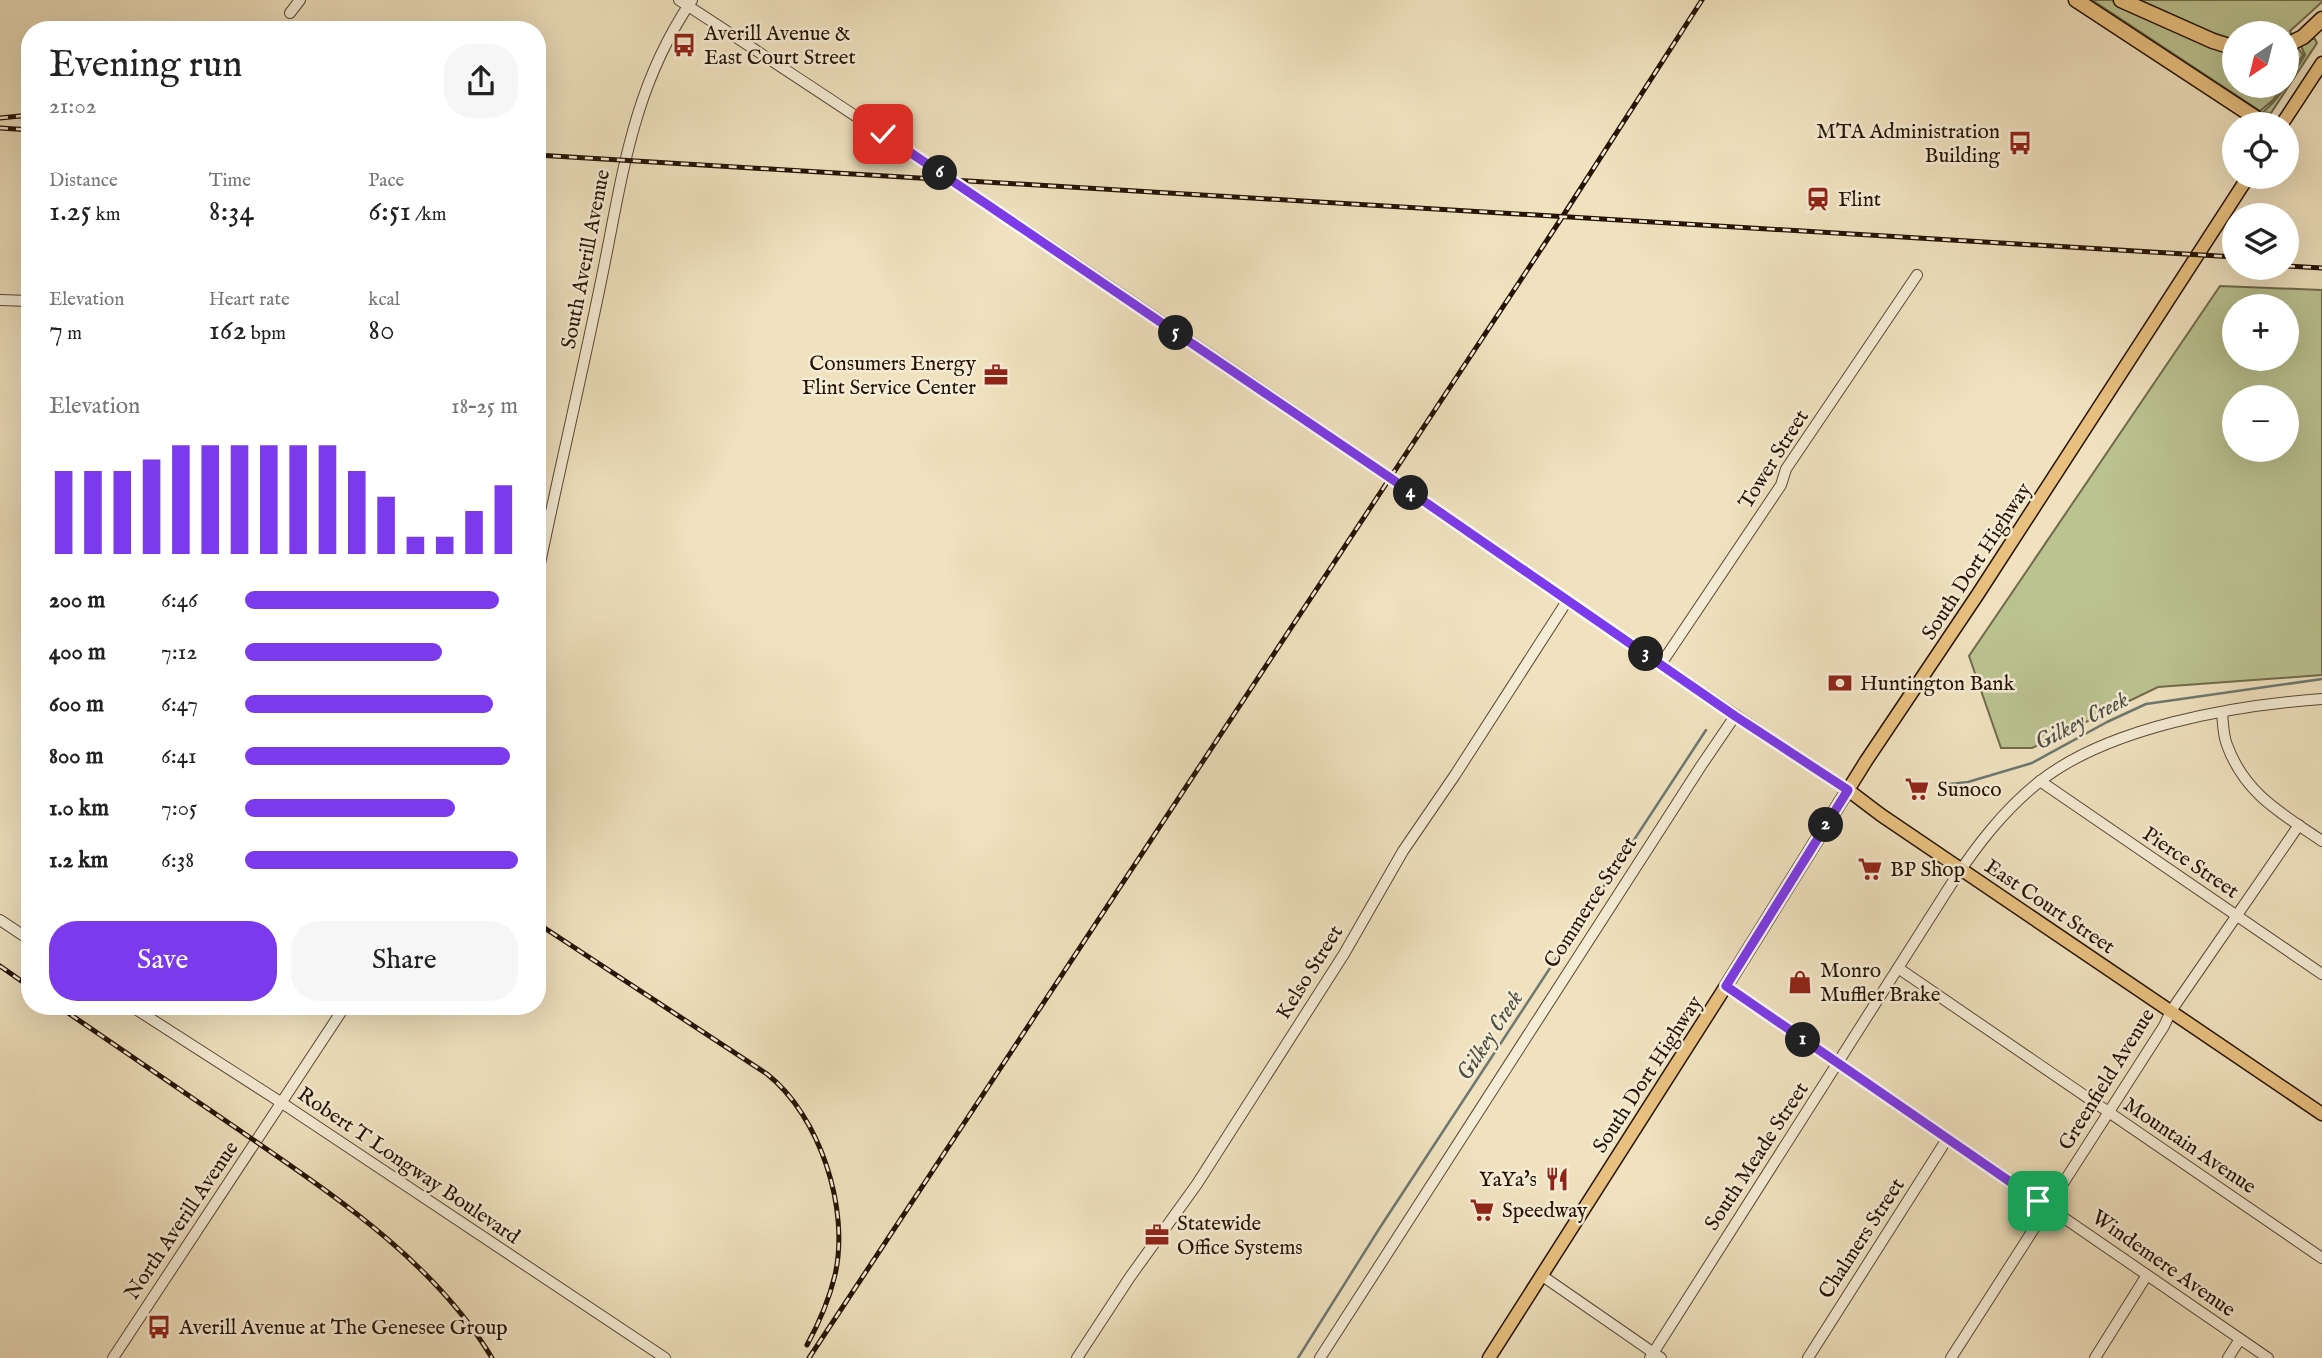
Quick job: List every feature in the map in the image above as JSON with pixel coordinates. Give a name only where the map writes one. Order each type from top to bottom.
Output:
[{"type":"highway","points":[[2076,0],[2098,17],[2246,112]]},
{"type":"highway","points":[[2121,0],[2222,43]]},
{"type":"highway","points":[[2300,38],[2309,33],[2322,19]]},
{"type":"main road","points":[[2290,112],[2322,63]]},
{"type":"main road","name":"South Dort Highway","points":[[1489,1358],[1848,790],[2240,189]]},
{"type":"main road","name":"East Court Street","points":[[1848,790],[2322,1114]]},
{"type":"street","points":[[289,13],[300,0]]},
{"type":"street","name":"South Averill Avenue","points":[[546,537],[601,284],[625,158],[653,71],[687,2]]},
{"type":"street","name":"East Court Street","points":[[687,2],[1386,475],[1735,716],[1848,790]]},
{"type":"street","name":"Tower Street","points":[[1661,664],[1781,485],[1786,469],[1917,275]]},
{"type":"street","points":[[0,300],[21,301]]},
{"type":"street","name":"Kelso Street","points":[[1077,1358],[1130,1277],[1197,1184],[1344,954],[1403,850],[1455,775],[1567,601]]},
{"type":"street","name":"South Meade Street","points":[[1655,1356],[1961,869],[2001,816],[2040,781],[2071,761],[2141,732],[2222,712],[2322,699]]},
{"type":"street","points":[[2222,712],[2226,743],[2243,779],[2264,800],[2322,841]]},
{"type":"street","name":"Commerce Street","points":[[1320,1358],[1735,716]]},
{"type":"street","name":"Pierce Street","points":[[2040,781],[2322,974]]},
{"type":"street","name":"Greenfield Avenue","points":[[1951,1358],[2171,1011],[2299,825]]},
{"type":"street","points":[[0,920],[21,934]]},
{"type":"street","name":"Mountain Avenue","points":[[1898,968],[2322,1258]]},
{"type":"street","name":"Windemere Avenue","points":[[1726,986],[2268,1358]]},
{"type":"street","name":"Robert T Longway Boulevard","points":[[145,1015],[665,1358]]},
{"type":"street","points":[[282,1104],[339,1015]]},
{"type":"street","name":"North Averill Avenue","points":[[113,1358],[282,1104]]},
{"type":"street","name":"Chalmers Street","points":[[1808,1358],[1947,1139]]},
{"type":"street","points":[[1541,1275],[1655,1356]]},
{"type":"street","points":[[2095,1358],[2147,1275]]},
{"type":"street","points":[[2228,1358],[2240,1339]]},
{"type":"green space","points":[[2092,0],[2112,0],[2222,47],[2222,86]]},
{"type":"green space","points":[[2139,0],[2322,0],[2300,22],[2222,21],[2222,36]]},
{"type":"green space","points":[[2311,39],[2315,39],[2317,43],[2300,69],[2305,55],[2301,46]]},
{"type":"green space","points":[[2240,98],[2274,98],[2260,111]]},
{"type":"green space","points":[[2281,98],[2272,112],[2263,112],[2276,99]]},
{"type":"green space","points":[[2220,286],[2322,290],[2322,675],[2158,687],[2032,748],[2001,748],[1969,656]]},
{"type":"waterway","name":"Gilkey Creek","points":[[1940,785],[1968,782],[2032,763],[2146,704],[2322,679]]},
{"type":"waterway","name":"Gilkey Creek","points":[[1298,1358],[1379,1229],[1706,730]]},
{"type":"railway","points":[[809,1358],[1559,222],[1702,0]]},
{"type":"railway","points":[[0,118],[21,116]]},
{"type":"railway","points":[[0,128],[21,129]]},
{"type":"railway","points":[[546,156],[2222,256]]},
{"type":"railway","points":[[2299,267],[2322,268]]},
{"type":"railway","points":[[546,929],[767,1074],[786,1092],[802,1114],[816,1139],[834,1193],[839,1249],[830,1293],[807,1345]]},
{"type":"railway","points":[[0,966],[21,981]]},
{"type":"railway","points":[[71,1015],[311,1180],[379,1232],[441,1291],[468,1323],[492,1358]]},
{"type":"place","name":"Averill Avenue & East Court Street","points":[[684,45]]},
{"type":"place","name":"MTA Administration Building","points":[[2020,143]]},
{"type":"place","name":"Flint","points":[[1818,199]]},
{"type":"place","name":"Consumers Energy Flint Service Center","points":[[996,375]]},
{"type":"place","name":"Huntington Bank","points":[[1840,683]]},
{"type":"place","name":"Sunoco","points":[[1917,789]]},
{"type":"place","name":"BP Shop","points":[[1870,869]]},
{"type":"place","name":"Monro Muffler Brake","points":[[1800,982]]},
{"type":"place","name":"YaYa's","points":[[1557,1179]]},
{"type":"place","name":"Speedway","points":[[1482,1210]]},
{"type":"place","name":"Statewide Office Systems","points":[[1157,1235]]},
{"type":"place","name":"Averill Avenue at The Genesee Group","points":[[159,1327]]},
{"type":"route","points":[[883,134],[1386,475],[1735,716],[1848,790],[1726,986],[2038,1201]]}]
